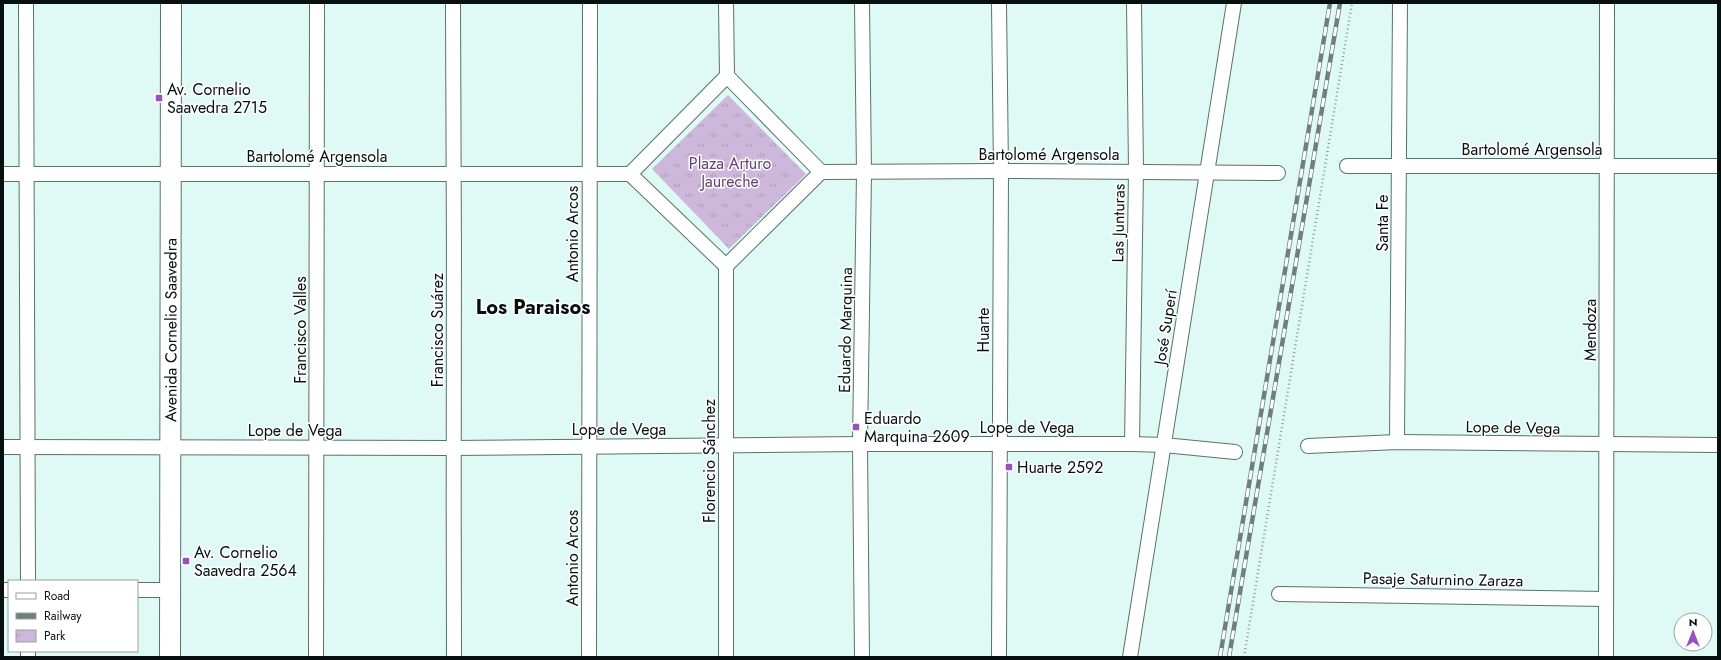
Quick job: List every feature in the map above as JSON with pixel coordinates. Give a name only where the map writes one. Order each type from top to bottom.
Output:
[{"type":"main road","name":"Avenida Cornelio Saavedra","points":[[170,657],[171,3]]},
{"type":"street","points":[[26,3],[28,580]]},
{"type":"street","name":"Francisco Valles","points":[[316,657],[317,3]]},
{"type":"street","name":"Francisco Suárez","points":[[453,3],[455,174],[453,448],[454,657]]},
{"type":"street","name":"Antonio Arcos","points":[[589,657],[590,3]]},
{"type":"street","points":[[726,3],[727,76],[821,172],[726,266],[630,174],[727,76]]},
{"type":"street","name":"Eduardo Marquina","points":[[862,3],[864,173],[860,444],[862,657]]},
{"type":"street","name":"Huarte","points":[[999,3],[1001,171],[1000,657]]},
{"type":"street","name":"Las Junturas","points":[[1132,444],[1136,171],[1134,3]]},
{"type":"street","name":"José Superí","points":[[1130,657],[1234,3]]},
{"type":"street","name":"Santa Fe","points":[[1397,442],[1400,3]]},
{"type":"street","name":"Mendoza","points":[[1606,657],[1607,3]]},
{"type":"street","name":"Bartolomé Argensola","points":[[1347,166],[1718,166]]},
{"type":"street","name":"Bartolomé Argensola","points":[[821,172],[1136,171],[1278,173]]},
{"type":"street","name":"Bartolomé Argensola","points":[[3,174],[630,174]]},
{"type":"street","name":"Florencio Sánchez","points":[[726,266],[726,657]]},
{"type":"street","name":"Lope de Vega","points":[[1308,446],[1397,442],[1718,445]]},
{"type":"street","name":"Lope de Vega","points":[[3,447],[453,448],[860,444],[1132,444],[1164,445],[1235,452]]},
{"type":"street","points":[[138,590],[170,590]]},
{"type":"street","name":"Pasaje Saturnino Zaraza","points":[[1279,594],[1606,599]]},
{"type":"path","points":[[1244,657],[1352,3]]},
{"type":"green space","name":"Plaza Arturo Jaureche","points":[[728,95],[806,174],[729,249],[652,169]]},
{"type":"railway","points":[[1220,657],[1330,3]]},
{"type":"railway","points":[[1229,657],[1340,3]]},
{"type":"place","name":"Av. Cornelio Saavedra 2715","points":[[159,98]]},
{"type":"place","name":"Eduardo Marquina 2609","points":[[856,427]]},
{"type":"place","name":"Huarte 2592","points":[[1009,467]]},
{"type":"place","name":"Av. Cornelio Saavedra 2564","points":[[186,561]]},
{"type":"district","name":"Los Paraisos","points":[[533,307]]}]
